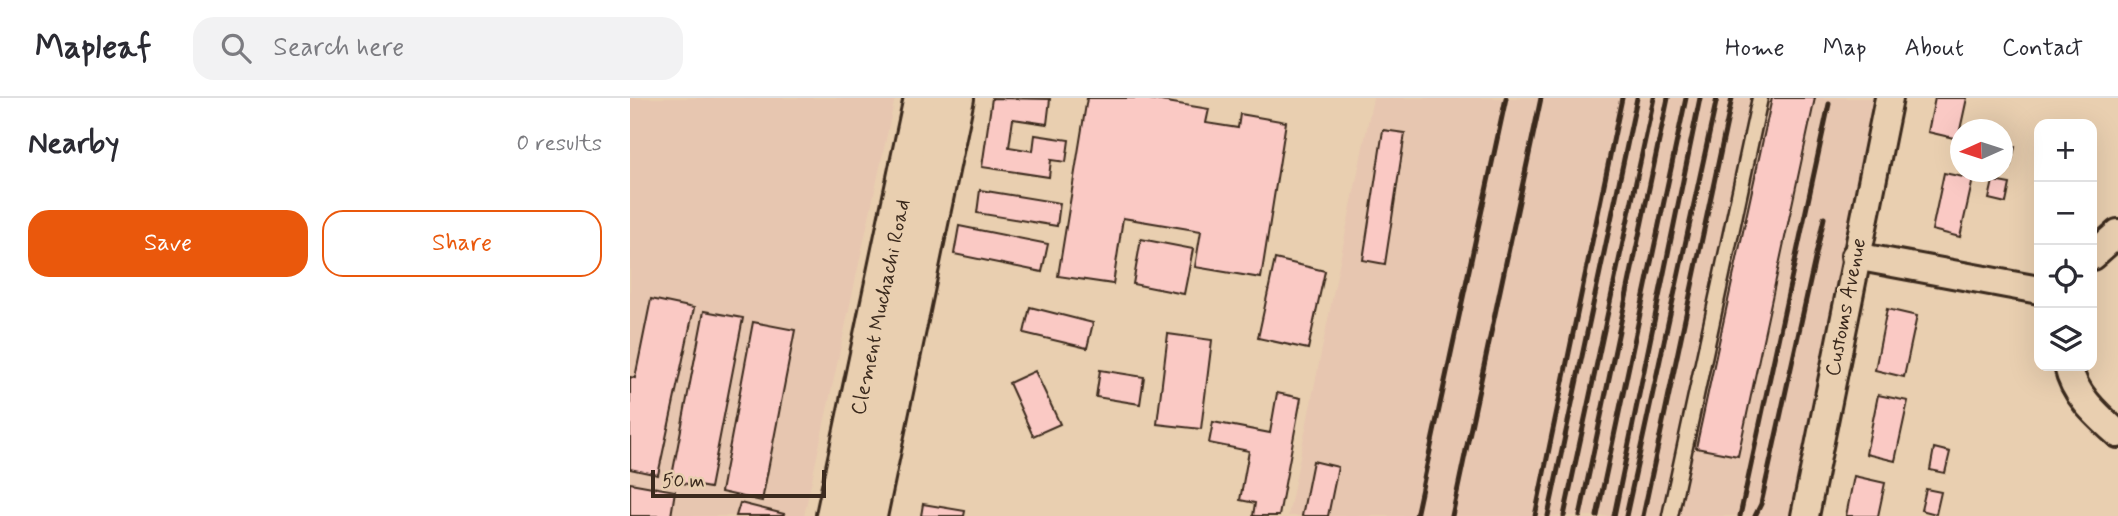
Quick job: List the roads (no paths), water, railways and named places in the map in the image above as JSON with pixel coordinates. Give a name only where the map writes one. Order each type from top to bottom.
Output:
[{"type":"main road","name":"Clement Muchachi Road","points":[[836,516],[924,98]]},
{"type":"main road","name":"Clement Muchachi Road","points":[[867,516],[954,98]]},
{"type":"street","name":"Customs Avenue","points":[[1805,516],[1855,256],[1889,98]]},
{"type":"street","points":[[2097,252],[2118,233]]},
{"type":"street","points":[[1855,256],[2034,289]]},
{"type":"street","points":[[2070,371],[2090,410],[2118,434]]},
{"type":"lane","points":[[1670,516],[1760,98]]},
{"type":"railway","points":[[1416,516],[1506,98]]},
{"type":"railway","points":[[1452,516],[1541,98]]},
{"type":"railway","points":[[1535,516],[1622,98]]},
{"type":"railway","points":[[1548,516],[1637,98]]},
{"type":"railway","points":[[1564,516],[1654,98]]},
{"type":"railway","points":[[1580,516],[1668,98]]},
{"type":"railway","points":[[1597,516],[1686,98]]},
{"type":"railway","points":[[1614,516],[1700,98]]},
{"type":"railway","points":[[1626,516],[1717,98]]},
{"type":"railway","points":[[1643,516],[1732,98]]},
{"type":"railway","points":[[1740,516],[1829,104]]},
{"type":"railway","points":[[1755,516],[1761,504],[1824,218]]}]
